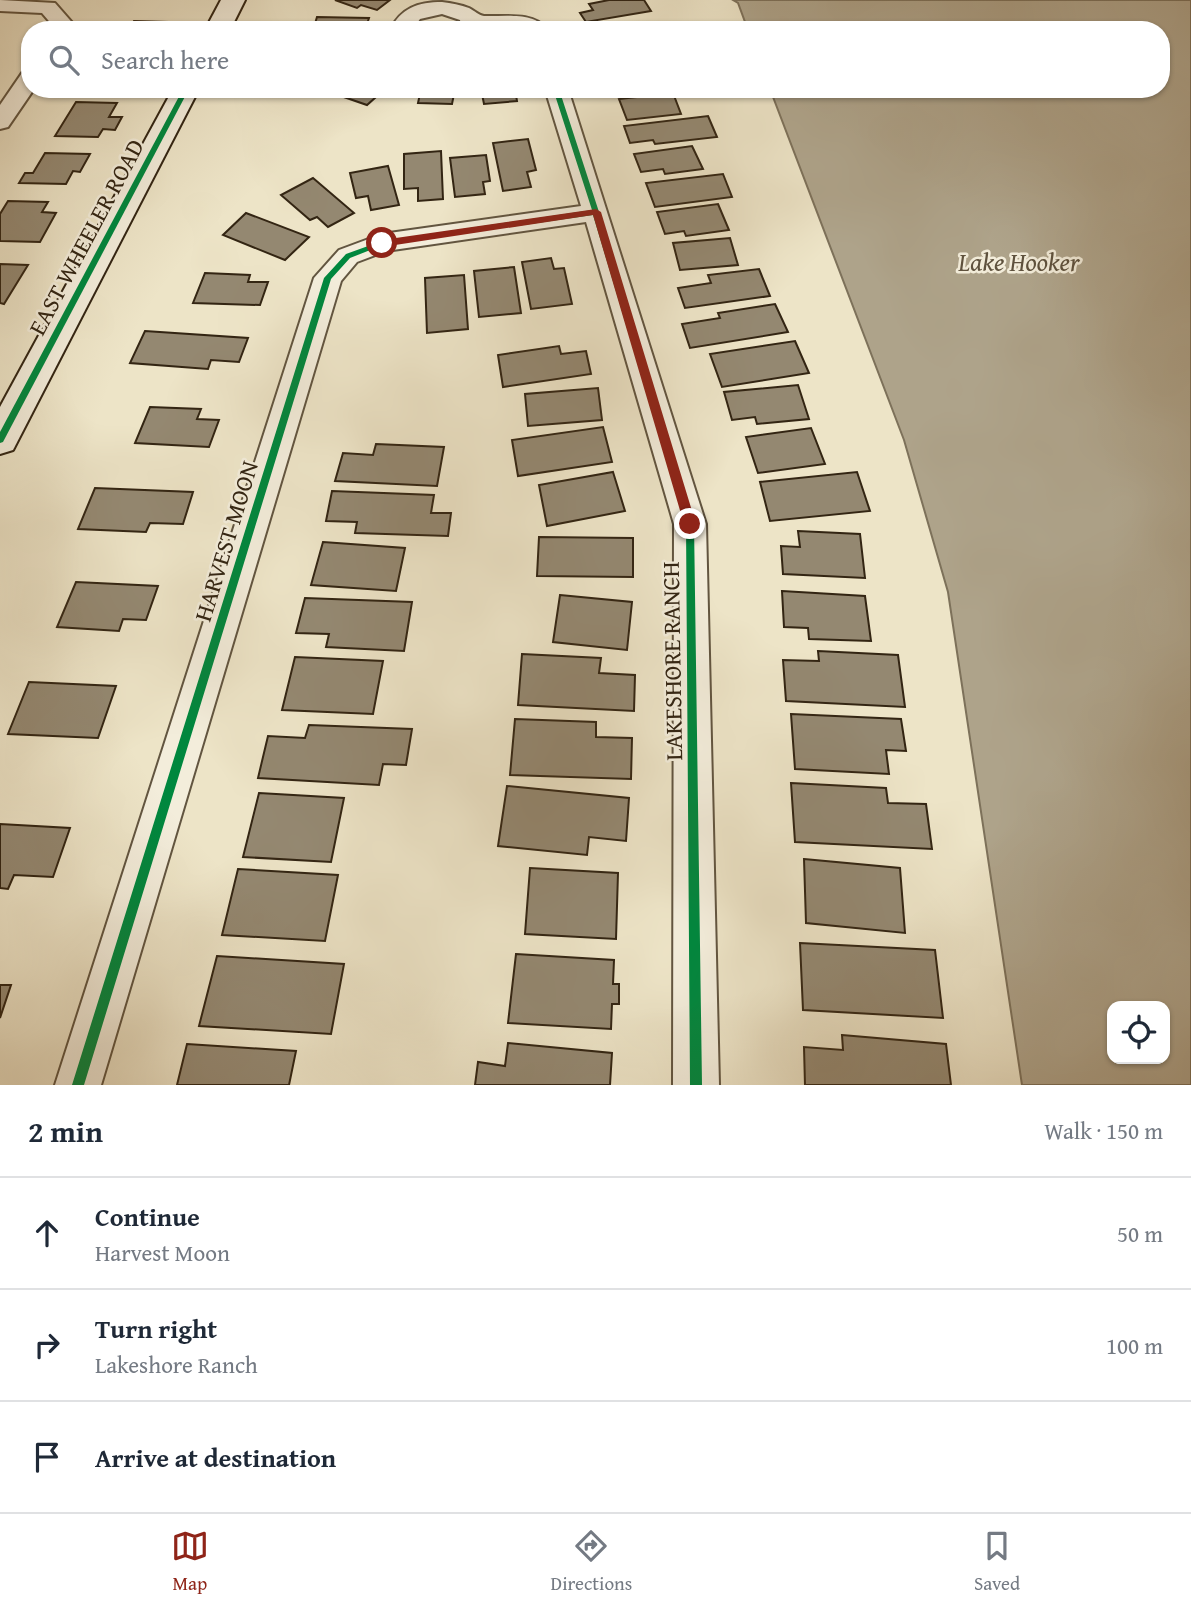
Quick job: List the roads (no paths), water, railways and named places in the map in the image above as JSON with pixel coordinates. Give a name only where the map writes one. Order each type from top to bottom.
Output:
[{"type":"street","points":[[222,21],[233,0]]},
{"type":"street","points":[[0,5],[48,7],[60,21]]},
{"type":"street","points":[[406,21],[408,17],[429,9],[453,9],[470,17],[472,21]]},
{"type":"street","points":[[0,122],[21,91]]},
{"type":"street","name":"EAST WHEELER ROAD","points":[[0,440],[181,98]]},
{"type":"street","name":"LAKESHORE RANCH","points":[[559,98],[690,524],[696,1085]]},
{"type":"street","name":"HARVEST MOON","points":[[78,1085],[328,278],[348,256],[382,243],[596,212]]},
{"type":"water","name":"Lake Hooker","points":[[733,0],[1191,0],[1191,1085],[1022,1085],[948,592],[904,440],[773,98],[1170,98],[1170,21],[745,21],[738,3]]}]
